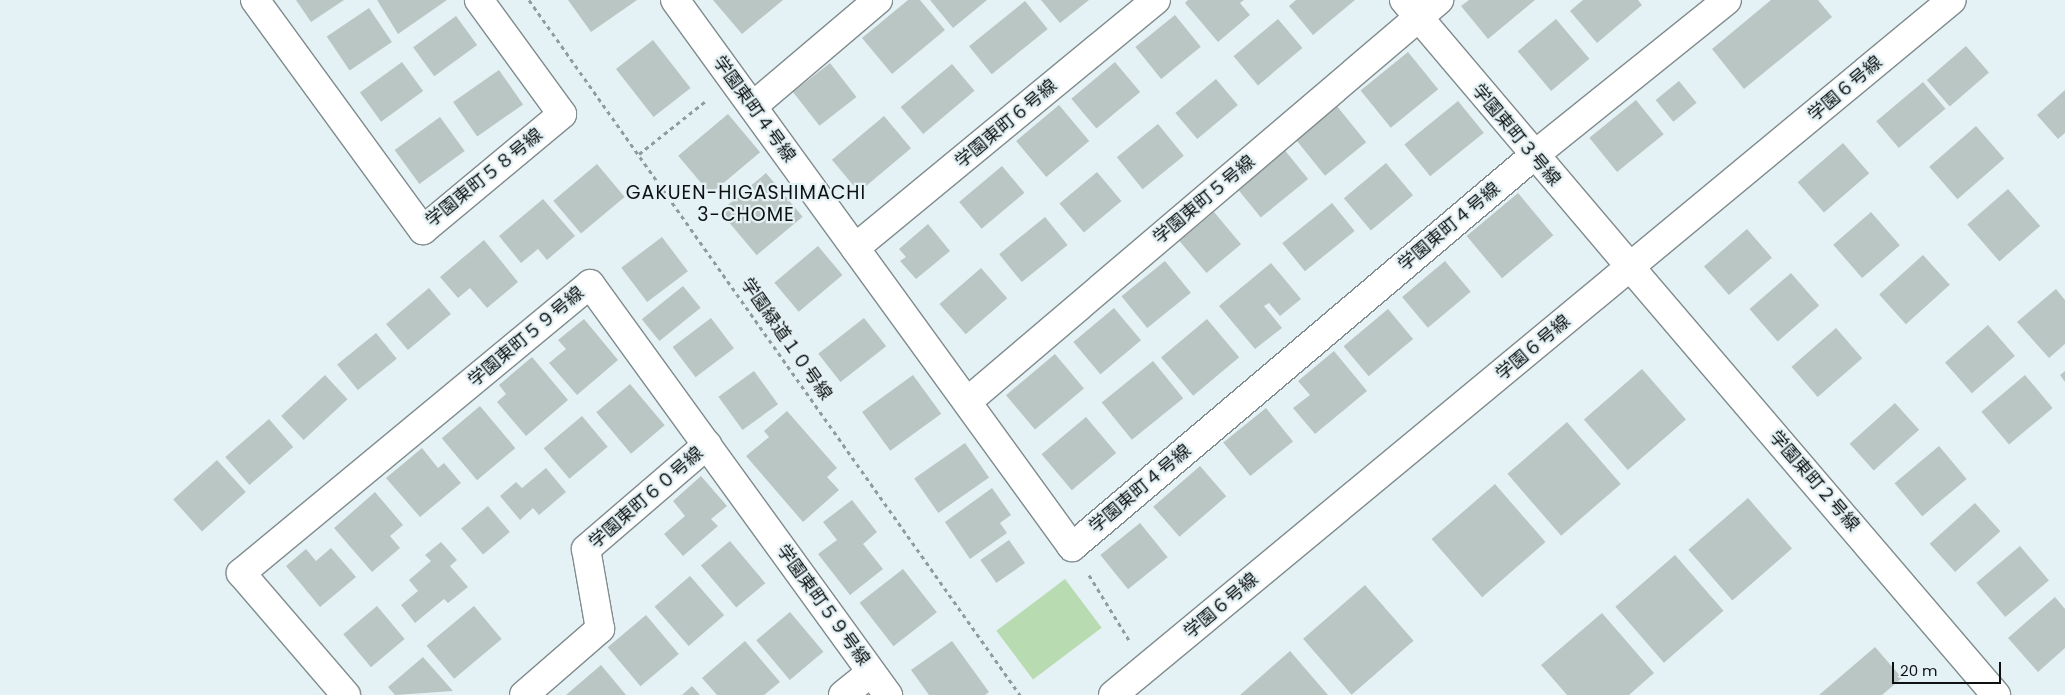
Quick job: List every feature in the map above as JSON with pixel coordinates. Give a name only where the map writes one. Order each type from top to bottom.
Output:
[{"type":"street","name":"学園東町５８号線","points":[[255,0],[423,230],[562,114],[479,0]]},
{"type":"street","name":"学園東町４号線","points":[[676,0],[1072,547],[1532,157],[1727,0]]},
{"type":"street","points":[[753,106],[878,0]]},
{"type":"street","name":"学園東町６号線","points":[[855,248],[1156,0]]},
{"type":"street","name":"学園東町５号線","points":[[968,401],[1411,9],[1439,0]]},
{"type":"street","name":"学園６号線","points":[[1114,695],[1952,0]]},
{"type":"street","name":"学園東町３号線","points":[[1411,9],[1532,157],[1631,268]]},
{"type":"street","name":"学園東町２号線","points":[[1631,268],[1996,695]]},
{"type":"street","name":"学園東町５９号線","points":[[346,695],[241,572],[590,284],[888,695]]},
{"type":"street","name":"学園東町６０号線","points":[[524,695],[600,629],[586,549],[707,445]]},
{"type":"street","points":[[844,695],[871,672]]},
{"type":"path","name":"学園緑道１０号線","points":[[529,0],[1020,695]]},
{"type":"path","points":[[639,154],[734,80]]},
{"type":"path","points":[[1072,547],[1146,668]]},
{"type":"green space","points":[[1065,579],[1102,628],[1033,679],[996,631]]},
{"type":"building","points":[[296,0],[344,0],[311,22]]},
{"type":"building","points":[[377,0],[447,0],[398,34]]},
{"type":"building","points":[[568,0],[637,0],[591,32]]},
{"type":"building","points":[[713,0],[783,0],[742,34]]},
{"type":"building","points":[[908,0],[920,0],[945,30],[892,74],[862,38]]},
{"type":"building","points":[[930,0],[987,0],[953,28]]},
{"type":"building","points":[[1041,0],[1089,0],[1060,23]]},
{"type":"building","points":[[1188,0],[1244,0],[1240,3],[1250,15],[1218,42],[1185,3]]},
{"type":"building","points":[[1296,0],[1355,0],[1313,35],[1289,6]]},
{"type":"building","points":[[1469,0],[1535,0],[1488,39],[1461,6]]},
{"type":"building","points":[[1583,0],[1638,0],[1642,5],[1597,43],[1570,11]]},
{"type":"building","points":[[1771,0],[1818,0],[1832,17],[1744,89],[1712,49]]},
{"type":"building","points":[[1025,1],[1048,29],[992,74],[969,46]]},
{"type":"building","points":[[369,8],[392,42],[350,71],[327,37]]},
{"type":"building","points":[[1175,15],[1201,47],[1161,79],[1135,47]]},
{"type":"building","points":[[456,16],[477,45],[434,76],[413,47]]},
{"type":"building","points":[[1278,19],[1302,48],[1258,85],[1234,56]]},
{"type":"building","points":[[1556,19],[1589,59],[1551,91],[1518,51]]},
{"type":"building","points":[[653,40],[691,88],[654,117],[616,69]]},
{"type":"building","points":[[1966,46],[1989,72],[1950,107],[1927,80]]},
{"type":"building","points":[[1408,52],[1438,89],[1391,128],[1361,90]]},
{"type":"building","points":[[402,62],[423,91],[381,122],[360,93]]},
{"type":"building","points":[[1115,62],[1140,92],[1096,129],[1071,99]]},
{"type":"building","points":[[830,63],[856,97],[819,126],[793,92]]},
{"type":"building","points":[[952,64],[974,91],[923,134],[901,107]]},
{"type":"building","points":[[499,70],[523,104],[477,137],[453,102]]},
{"type":"building","points":[[1216,79],[1238,105],[1197,139],[1175,113]]},
{"type":"building","points":[[1679,81],[1697,103],[1673,122],[1656,100]]},
{"type":"building","points":[[1923,82],[1945,109],[1899,148],[1876,121]]},
{"type":"building","points":[[2065,90],[2065,133],[2058,139],[2037,115]]},
{"type":"building","points":[[1636,100],[1664,134],[1617,172],[1589,138]]},
{"type":"building","points":[[1458,101],[1484,133],[1430,176],[1404,144]]},
{"type":"building","points":[[1059,105],[1089,141],[1046,177],[1016,141]]},
{"type":"building","points":[[1336,105],[1366,142],[1325,176],[1295,138]]},
{"type":"building","points":[[728,114],[760,152],[710,194],[678,156]]},
{"type":"building","points":[[884,116],[911,148],[859,192],[832,160]]},
{"type":"building","points":[[440,117],[465,151],[419,184],[395,150]]},
{"type":"building","points":[[1158,124],[1184,156],[1143,189],[1117,157]]},
{"type":"building","points":[[1976,126],[2004,158],[1957,199],[1929,167]]},
{"type":"building","points":[[1843,143],[1869,173],[1824,213],[1798,182]]},
{"type":"building","points":[[1283,148],[1308,179],[1261,217],[1236,186]]},
{"type":"building","points":[[1386,163],[1413,195],[1371,231],[1344,198]]},
{"type":"building","points":[[597,164],[625,197],[581,234],[553,201]]},
{"type":"building","points":[[1002,166],[1024,193],[982,229],[959,202]]},
{"type":"building","points":[[1097,172],[1121,201],[1084,233],[1059,203]]},
{"type":"building","points":[[766,173],[803,217],[757,255],[720,212]]},
{"type":"building","points":[[2008,189],[2040,226],[1999,261],[1967,224]]},
{"type":"building","points":[[1518,193],[1553,235],[1502,278],[1467,236]]},
{"type":"building","points":[[543,199],[575,236],[547,260],[538,249],[521,263],[499,236]]},
{"type":"building","points":[[1332,203],[1355,231],[1305,271],[1282,243]]},
{"type":"building","points":[[1214,212],[1241,244],[1207,273],[1180,241]]},
{"type":"building","points":[[1871,212],[1900,245],[1862,278],[1833,245]]},
{"type":"building","points":[[1045,217],[1068,245],[1022,282],[999,254]]},
{"type":"building","points":[[928,224],[950,251],[916,279],[900,261],[906,257],[899,249]]},
{"type":"building","points":[[1747,229],[1772,258],[1729,295],[1704,266]]},
{"type":"building","points":[[662,237],[688,271],[647,302],[621,268]]},
{"type":"building","points":[[484,240],[518,282],[487,308],[470,288],[458,298],[440,277]]},
{"type":"building","points":[[818,246],[842,275],[799,312],[774,283]]},
{"type":"building","points":[[1923,255],[1950,285],[1906,324],[1879,294]]},
{"type":"building","points":[[1165,261],[1191,293],[1147,328],[1121,296]]},
{"type":"building","points":[[1445,261],[1471,292],[1428,328],[1402,297]]},
{"type":"building","points":[[1271,263],[1301,299],[1280,316],[1269,303],[1264,306],[1282,328],[1255,349],[1219,306]]},
{"type":"building","points":[[981,268],[1007,298],[966,334],[939,304]]},
{"type":"building","points":[[1791,273],[1819,305],[1778,342],[1749,309]]},
{"type":"building","points":[[683,286],[701,308],[659,341],[642,319]]},
{"type":"building","points":[[429,288],[451,314],[408,350],[386,324]]},
{"type":"building","points":[[2056,289],[2065,300],[2065,344],[2049,358],[2017,322]]},
{"type":"building","points":[[1114,308],[1141,340],[1100,374],[1073,342]]},
{"type":"building","points":[[1388,309],[1413,339],[1369,376],[1344,346]]},
{"type":"building","points":[[711,318],[734,348],[696,377],[673,347]]},
{"type":"building","points":[[864,318],[886,346],[840,382],[818,354]]},
{"type":"building","points":[[584,319],[618,360],[577,395],[549,363],[566,349],[558,340]]},
{"type":"building","points":[[1207,319],[1239,357],[1193,396],[1161,358]]},
{"type":"building","points":[[1988,325],[2015,356],[1972,393],[1945,362]]},
{"type":"building","points":[[1836,328],[1862,358],[1818,397],[1791,367]]},
{"type":"building","points":[[376,333],[397,359],[358,390],[337,364]]},
{"type":"building","points":[[1334,351],[1367,391],[1315,434],[1293,408],[1310,395],[1298,381]]},
{"type":"building","points":[[1055,354],[1084,388],[1035,430],[1006,395]]},
{"type":"building","points":[[532,357],[568,400],[526,436],[497,402],[506,394],[499,385]]},
{"type":"building","points":[[1153,361],[1183,398],[1132,440],[1102,403]]},
{"type":"building","points":[[1642,369],[1686,420],[1628,470],[1584,420]]},
{"type":"building","points":[[754,371],[778,404],[743,430],[718,397]]},
{"type":"building","points":[[2065,371],[2065,382],[2060,375]]},
{"type":"building","points":[[325,375],[348,399],[304,440],[281,416]]},
{"type":"building","points":[[913,375],[941,414],[890,451],[862,412]]},
{"type":"building","points":[[2025,375],[2053,408],[2009,445],[1981,412]]},
{"type":"building","points":[[630,384],[665,425],[631,454],[596,412]]},
{"type":"building","points":[[1895,403],[1919,430],[1874,471],[1850,444]]},
{"type":"building","points":[[480,406],[515,448],[477,480],[442,438]]},
{"type":"building","points":[[1266,408],[1293,441],[1250,476],[1223,443]]},
{"type":"building","points":[[787,411],[837,468],[827,477],[839,490],[803,522],[746,456],[769,437],[764,431]]},
{"type":"building","points":[[582,416],[608,447],[569,479],[544,448]]},
{"type":"building","points":[[1086,417],[1116,453],[1072,490],[1042,454]]},
{"type":"building","points":[[269,419],[293,447],[250,485],[225,457]]},
{"type":"building","points":[[1567,422],[1621,484],[1561,536],[1507,474]]},
{"type":"building","points":[[965,443],[989,477],[938,513],[914,479]]},
{"type":"building","points":[[1939,446],[1967,479],[1922,516],[1895,483]]},
{"type":"building","points":[[422,448],[438,468],[444,463],[461,483],[420,517],[386,478]]},
{"type":"building","points":[[217,460],[246,492],[202,531],[173,499]]},
{"type":"building","points":[[1200,466],[1226,496],[1179,537],[1153,507]]},
{"type":"building","points":[[546,468],[566,492],[539,515],[533,508],[520,520],[500,496],[516,482],[522,488]]},
{"type":"building","points":[[701,476],[727,506],[711,519],[718,526],[683,556],[664,534],[685,516],[673,501]]},
{"type":"building","points":[[1495,484],[1546,542],[1482,597],[1432,539]]},
{"type":"building","points":[[992,488],[1011,515],[1000,523],[1007,533],[970,559],[945,522]]},
{"type":"building","points":[[375,492],[403,525],[390,536],[400,548],[372,572],[334,528]]},
{"type":"building","points":[[1748,498],[1792,549],[1732,600],[1688,550]]},
{"type":"building","points":[[852,500],[877,532],[863,544],[883,569],[850,595],[818,554],[837,540],[823,522]]},
{"type":"building","points":[[1975,503],[2000,531],[1955,572],[1930,544]]},
{"type":"building","points":[[488,506],[510,532],[483,555],[461,528]]},
{"type":"building","points":[[1140,523],[1168,557],[1128,589],[1100,555]]},
{"type":"building","points":[[1009,540],[1025,563],[996,583],[980,560]]},
{"type":"building","points":[[730,541],[765,583],[736,608],[701,565]]},
{"type":"building","points":[[441,542],[457,560],[450,566],[468,587],[448,603],[444,599],[415,623],[401,605],[418,591],[409,580],[431,561],[425,555]]},
{"type":"building","points":[[2020,546],[2049,580],[2005,617],[1976,583]]},
{"type":"building","points":[[331,548],[356,577],[320,607],[286,566],[306,549],[316,561]]},
{"type":"building","points":[[1675,555],[1724,611],[1664,663],[1615,607]]},
{"type":"building","points":[[903,569],[937,612],[894,646],[860,603]]},
{"type":"building","points":[[690,576],[724,615],[689,646],[655,607]]},
{"type":"building","points":[[1365,585],[1414,641],[1352,695],[1303,639]]},
{"type":"building","points":[[2055,597],[2065,609],[2065,648],[2038,672],[2008,638]]},
{"type":"building","points":[[377,606],[405,639],[371,667],[343,634]]},
{"type":"building","points":[[474,606],[502,639],[454,679],[427,646]]},
{"type":"building","points":[[790,612],[823,652],[790,680],[756,640]]},
{"type":"building","points":[[1602,613],[1654,673],[1629,695],[1567,695],[1541,665]]},
{"type":"building","points":[[646,615],[679,654],[640,686],[608,647]]},
{"type":"building","points":[[745,641],[780,682],[764,695],[717,695],[702,678]]},
{"type":"building","points":[[952,641],[989,692],[985,695],[929,695],[911,670]]},
{"type":"building","points":[[1875,647],[1902,678],[1882,695],[1819,695]]},
{"type":"building","points":[[1290,651],[1328,695],[1240,695]]},
{"type":"building","points":[[423,657],[453,691],[395,695],[388,687]]},
{"type":"building","points":[[601,665],[626,695],[566,695]]},
{"type":"building","points":[[692,686],[700,695],[682,695]]},
{"type":"district","name":"GAKUEN-HIGASHIMACHI 3-CHOME","points":[[746,204]]}]
